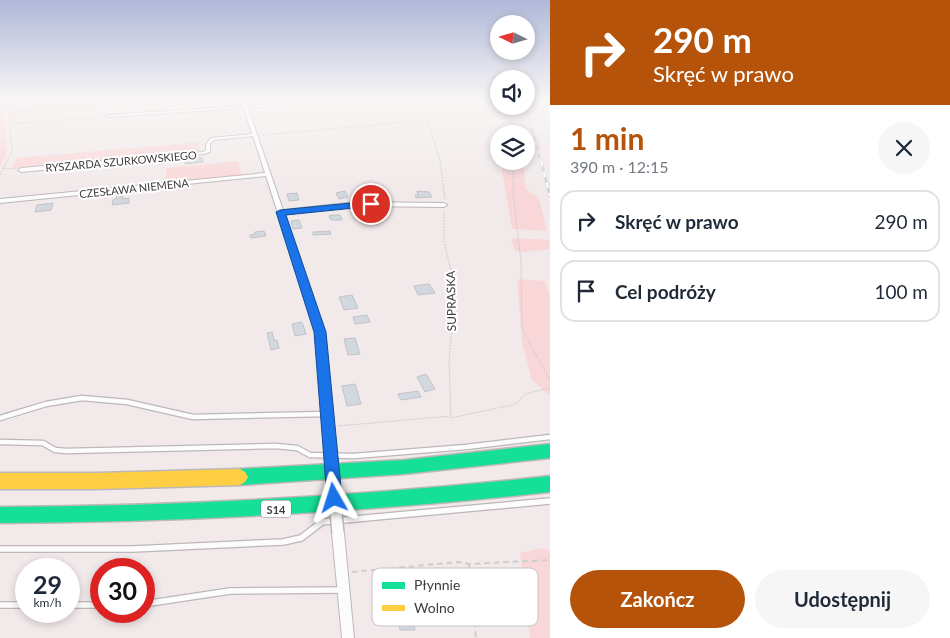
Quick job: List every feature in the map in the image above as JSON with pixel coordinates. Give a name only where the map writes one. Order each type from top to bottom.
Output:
[{"type":"highway","points":[[0,481],[106,481],[280,475],[374,469],[550,451]]},
{"type":"highway","name":"S14","points":[[0,515],[186,513],[311,507],[442,497],[550,484]]},
{"type":"street","points":[[252,129],[320,332],[348,638]]},
{"type":"street","name":"RYSZARDA SZURKOWSKIEGO","points":[[21,170],[204,153],[208,151],[210,140],[254,135]]},
{"type":"street","name":"CZESŁAWA NIEMENA","points":[[0,201],[267,174]]},
{"type":"street","points":[[280,212],[356,204],[444,205]]},
{"type":"lane","points":[[0,418],[46,404],[82,398],[128,402],[193,417],[328,414]]},
{"type":"lane","points":[[0,442],[43,443],[55,450],[66,451],[276,446],[297,448],[310,455],[354,456],[466,447],[550,436]]},
{"type":"lane","points":[[0,549],[133,549],[283,542],[301,538],[322,522],[550,501]]},
{"type":"lane","points":[[155,602],[230,591],[344,590]]},
{"type":"lane","points":[[0,605],[15,605]]},
{"type":"path","points":[[0,175],[12,152],[10,129]]},
{"type":"path","points":[[254,135],[326,129]]},
{"type":"path","name":"SUPRASKA","points":[[431,129],[444,176],[444,242],[452,274],[451,289],[454,315],[449,360],[452,417]]},
{"type":"path","points":[[3,168],[21,170]]},
{"type":"path","points":[[513,170],[513,191],[521,262],[522,329],[550,380]]},
{"type":"path","points":[[328,427],[452,417],[516,404],[525,394],[550,388]]},
{"type":"path","points":[[400,568],[458,562],[469,564],[550,560]]},
{"type":"path","points":[[469,564],[469,568]]},
{"type":"path","points":[[342,574],[372,571]]},
{"type":"shaded area","points":[[0,129],[6,129],[7,153],[0,166]]},
{"type":"shaded area","points":[[199,142],[200,152],[11,169],[16,158]]},
{"type":"shaded area","points":[[238,161],[242,175],[166,182],[166,168]]},
{"type":"shaded area","points":[[502,170],[524,170],[525,188],[539,198],[547,231],[512,229]]},
{"type":"shaded area","points":[[514,238],[549,240],[550,249],[525,252],[515,251],[511,240]]},
{"type":"shaded area","points":[[517,279],[545,281],[550,296],[550,396],[532,380],[522,343]]},
{"type":"shaded area","points":[[540,548],[550,550],[550,638],[530,638],[529,626],[538,626],[538,568],[522,568],[520,553]]},
{"type":"building","points":[[202,158],[203,162],[185,164],[185,159]]},
{"type":"building","points":[[345,191],[348,197],[339,199],[336,193]]},
{"type":"building","points":[[417,191],[429,192],[432,197],[416,198],[415,195],[418,195]]},
{"type":"building","points":[[297,193],[299,200],[289,201],[287,194]]},
{"type":"building","points":[[117,196],[123,196],[122,199],[129,198],[129,203],[112,205],[113,200]]},
{"type":"building","points":[[53,203],[51,210],[35,212],[37,205]]},
{"type":"building","points":[[340,215],[342,220],[331,220],[329,216]]},
{"type":"building","points":[[299,220],[302,228],[293,229],[291,221]]},
{"type":"building","points":[[264,231],[266,236],[251,238],[250,235],[255,234],[255,232]]},
{"type":"building","points":[[330,231],[331,234],[313,235],[313,232]]},
{"type":"building","points":[[429,284],[435,293],[418,295],[414,286]]},
{"type":"building","points":[[352,295],[358,308],[344,310],[339,297]]},
{"type":"building","points":[[367,315],[370,322],[355,324],[353,317]]},
{"type":"building","points":[[302,322],[306,334],[295,336],[292,324]]},
{"type":"building","points":[[272,332],[279,348],[271,350],[267,333]]},
{"type":"building","points":[[355,338],[360,354],[348,355],[344,339]]},
{"type":"building","points":[[426,374],[435,389],[425,392],[417,377]]},
{"type":"building","points":[[355,384],[361,404],[347,406],[342,386]]},
{"type":"building","points":[[418,391],[421,397],[401,400],[398,394]]},
{"type":"building","points":[[399,626],[414,626],[415,630],[400,630]]},
{"type":"railway","points":[[532,129],[541,163]]},
{"type":"railway","points":[[541,161],[550,196]]},
{"type":"traffic: fast","points":[[240,477],[404,467],[550,451]]},
{"type":"traffic: fast","points":[[0,515],[207,511],[413,498],[550,484]]},
{"type":"traffic: slow","points":[[0,481],[97,481],[240,477]]},
{"type":"route","points":[[334,498],[320,332],[308,290],[280,212],[371,204]]}]
